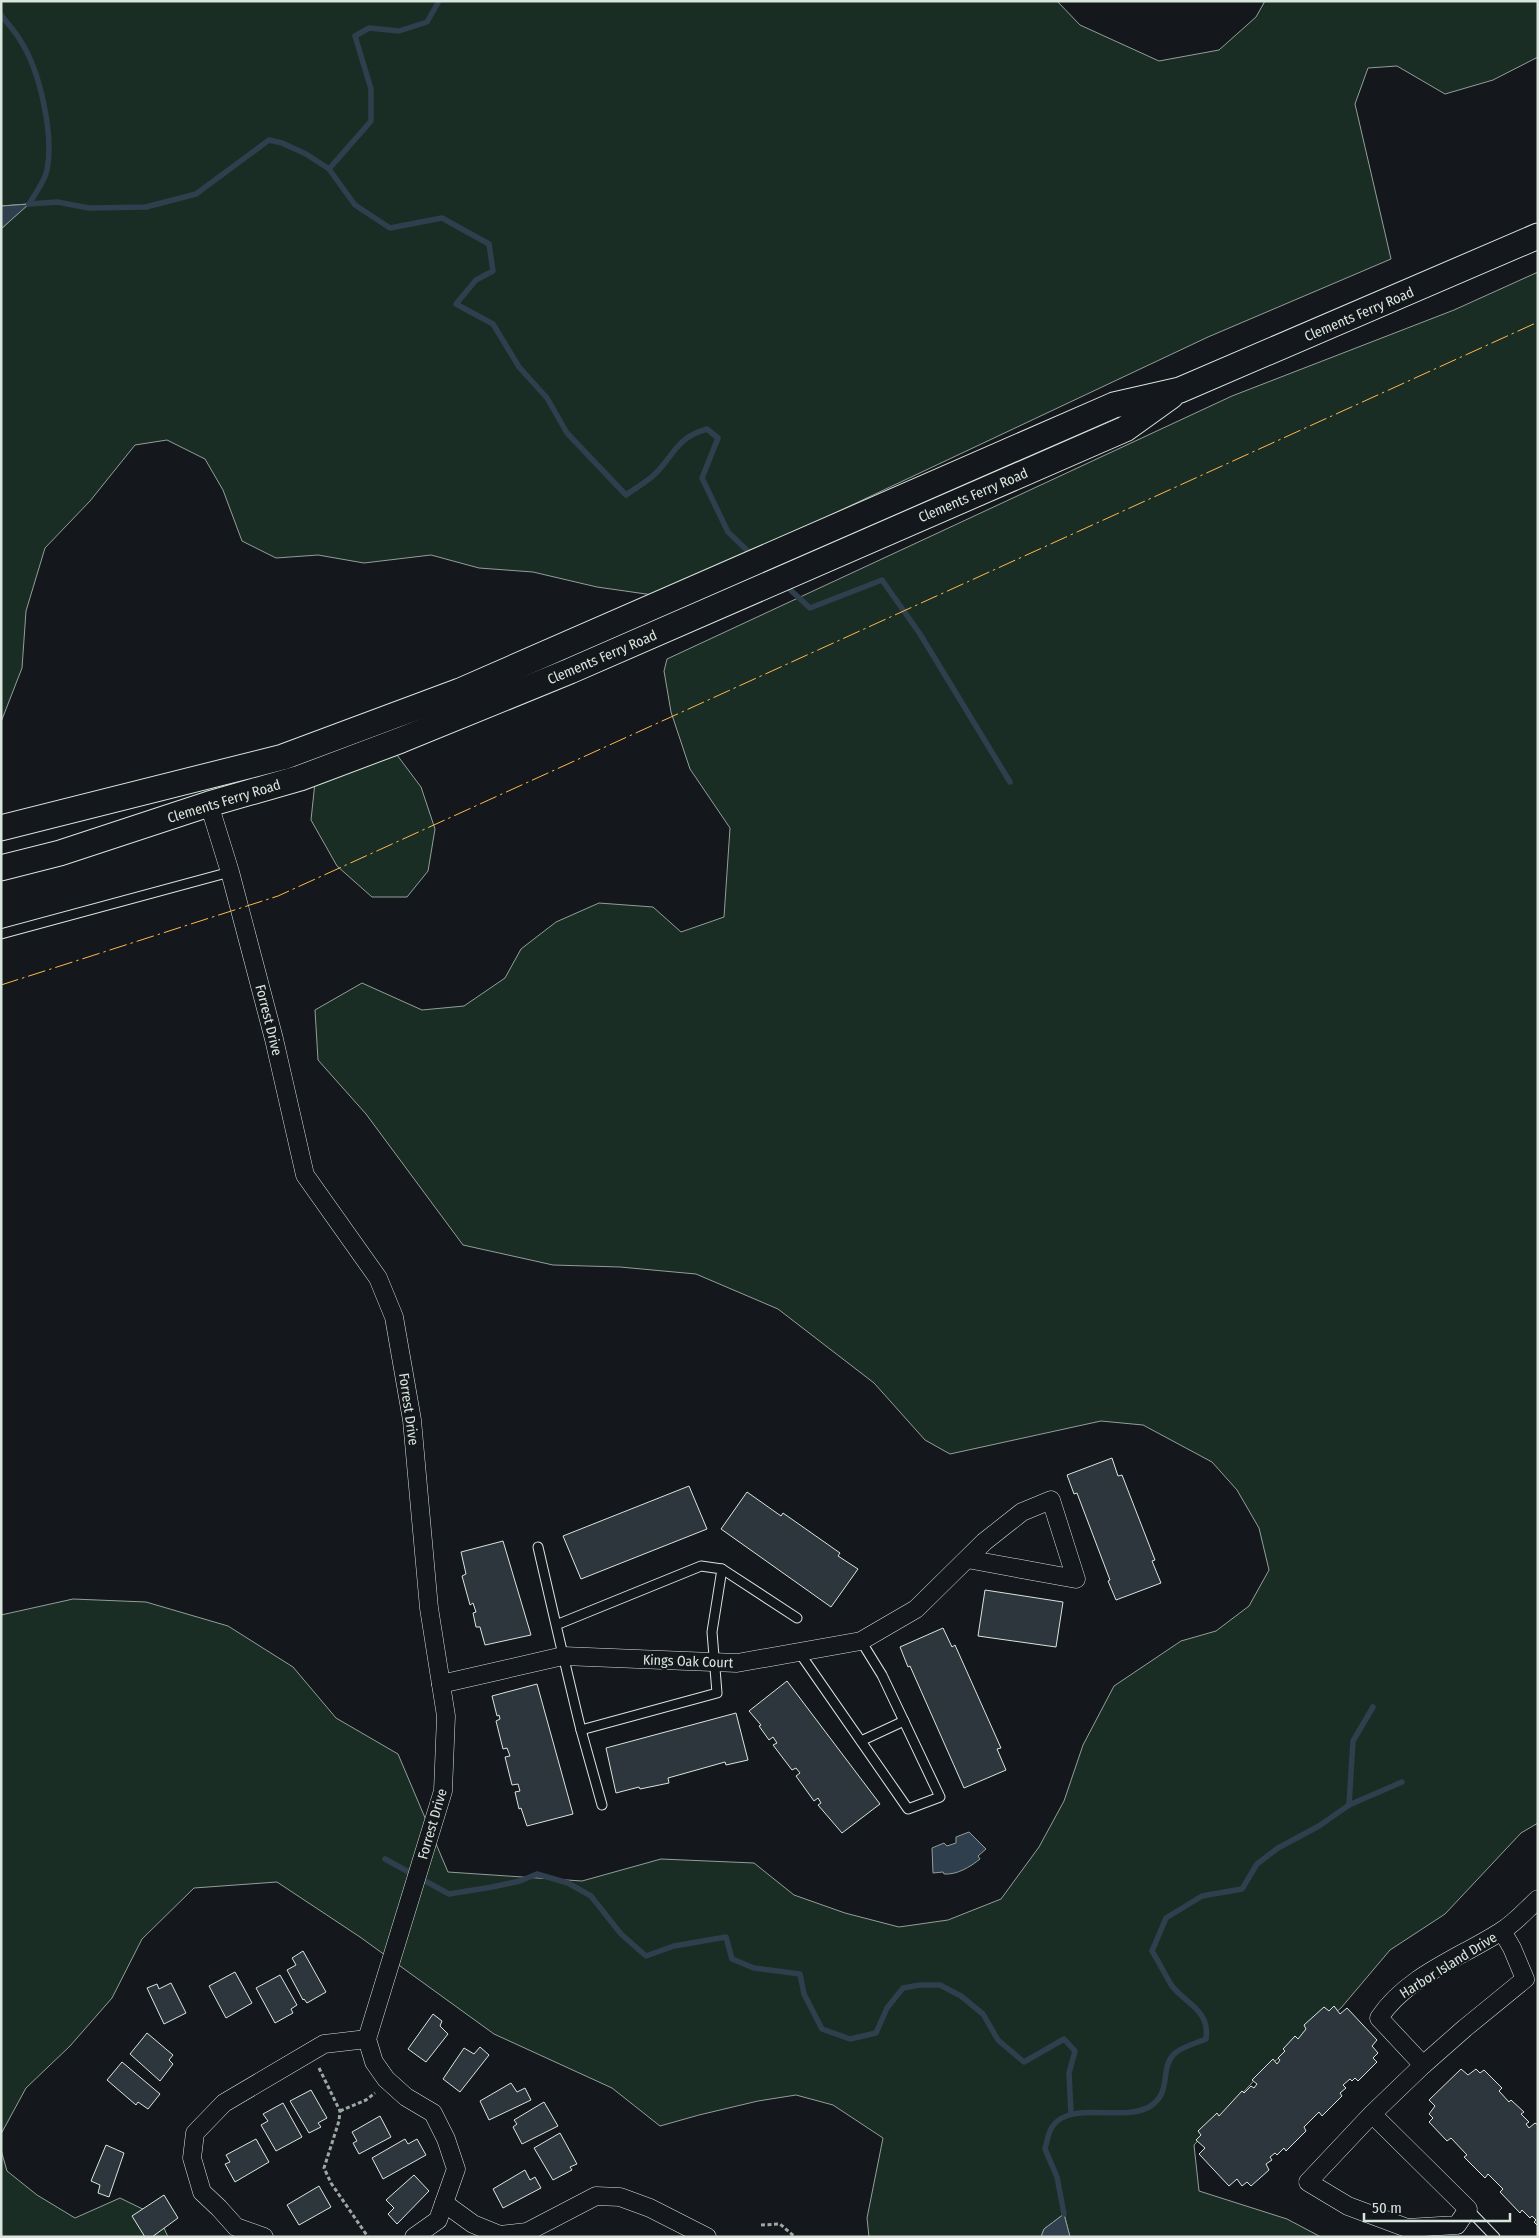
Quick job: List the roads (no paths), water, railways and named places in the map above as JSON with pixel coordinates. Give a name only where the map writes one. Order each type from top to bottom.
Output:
[{"type":"main road","name":"Clements Ferry Road","points":[[1,828],[283,757],[460,690],[1114,405],[1180,390],[1538,236]]},
{"type":"main road","name":"Clements Ferry Road","points":[[1,868],[60,853],[210,804],[300,778],[401,740],[570,671],[1126,429],[1180,390]]},
{"type":"street","name":"Forrest Drive","points":[[210,804],[274,1039],[305,1175],[378,1278],[394,1317],[412,1420],[429,1608],[446,1716],[443,1791],[367,2039]]},
{"type":"street","name":"Kings Oak Court","points":[[441,1684],[563,1656],[737,1663],[861,1641],[916,1609],[967,1559],[1022,1512],[1051,1500],[1076,1579],[967,1559]]},
{"type":"street","name":"Harbor Island Drive","points":[[1423,2065],[1388,2030],[1379,2018],[1390,2002],[1415,1983],[1457,1956],[1502,1931],[1538,1899]]},
{"type":"street","name":"Harbor Island Drive","points":[[1468,2210],[1457,2224],[1408,2228],[1348,2206],[1308,2182],[1372,2114],[1423,2065],[1525,1979],[1512,1948],[1502,1931]]},
{"type":"street","points":[[264,2237],[236,2227],[202,2192],[192,2158],[195,2134],[224,2103],[324,2044],[367,2039],[374,2062],[386,2079],[406,2097],[433,2113],[446,2139],[456,2169],[438,2220],[419,2235]]},
{"type":"street","points":[[1372,2114],[1468,2210]]},
{"type":"street","points":[[444,2203],[473,2224],[500,2235],[526,2232],[596,2196],[620,2197],[650,2208],[707,2237]]},
{"type":"lane","points":[[1,934],[230,872]]},
{"type":"lane","points":[[538,1547],[581,1730],[602,1805]]},
{"type":"lane","points":[[556,1625],[701,1566],[722,1569],[797,1618]]},
{"type":"lane","points":[[581,1730],[717,1693],[712,1632],[722,1569]]},
{"type":"lane","points":[[799,1652],[908,1809],[940,1797],[882,1676],[861,1641]]},
{"type":"lane","points":[[860,1741],[904,1721]]},
{"type":"lane","points":[[1468,2210],[1495,2237]]},
{"type":"water","points":[[29,204],[1,229],[1,206]]},
{"type":"water","points":[[969,1832],[986,1849],[978,1856],[980,1859],[968,1868],[958,1872],[949,1874],[944,1874],[943,1872],[933,1873],[932,1848],[944,1843],[947,1846],[956,1843],[956,1837]]},
{"type":"water","points":[[1064,2214],[1070,2237],[1041,2237],[1044,2229]]},
{"type":"waterway","points":[[329,169],[371,121],[371,89],[355,36],[369,28],[399,31],[427,22],[439,1]]},
{"type":"waterway","points":[[1,15],[16,33],[34,68],[47,121],[49,139],[47,170],[42,183],[29,204]]},
{"type":"waterway","points":[[29,204],[57,202],[89,208],[146,207],[196,194],[269,140],[282,143],[306,154],[329,169],[355,205],[390,228],[442,218],[489,244],[493,271],[476,280],[456,304],[493,324],[519,367],[547,398],[567,433],[626,495],[655,474],[677,447],[689,437],[707,429],[718,438],[702,478],[728,532],[753,556]]},
{"type":"waterway","points":[[784,584],[810,608],[882,580],[920,634],[1010,782]]},
{"type":"waterway","points":[[1349,1805],[1353,1741],[1373,1707]]},
{"type":"waterway","points":[[1064,2214],[1057,2177],[1045,2149],[1052,2127],[1060,2119],[1071,2115],[1083,2113],[1125,2113],[1149,2107],[1161,2095],[1167,2067],[1174,2054],[1185,2047],[1206,2039],[1206,2029],[1201,2014],[1172,1986],[1152,1951],[1166,1918],[1202,1896],[1242,1889],[1257,1864],[1278,1848],[1319,1826],[1349,1805],[1402,1782]]},
{"type":"waterway","points":[[385,1859],[449,1894],[520,1881],[537,1874],[568,1883],[591,1896],[621,1934],[646,1956],[674,1946],[726,1937],[732,1959],[754,1968],[800,1974],[804,1994],[822,2029],[850,2039],[876,2033],[887,2008],[903,1988],[920,1985],[940,1985],[961,1996],[983,2014],[998,2040],[1024,2062],[1064,2039],[1075,2051],[1069,2073],[1071,2113]]}]
